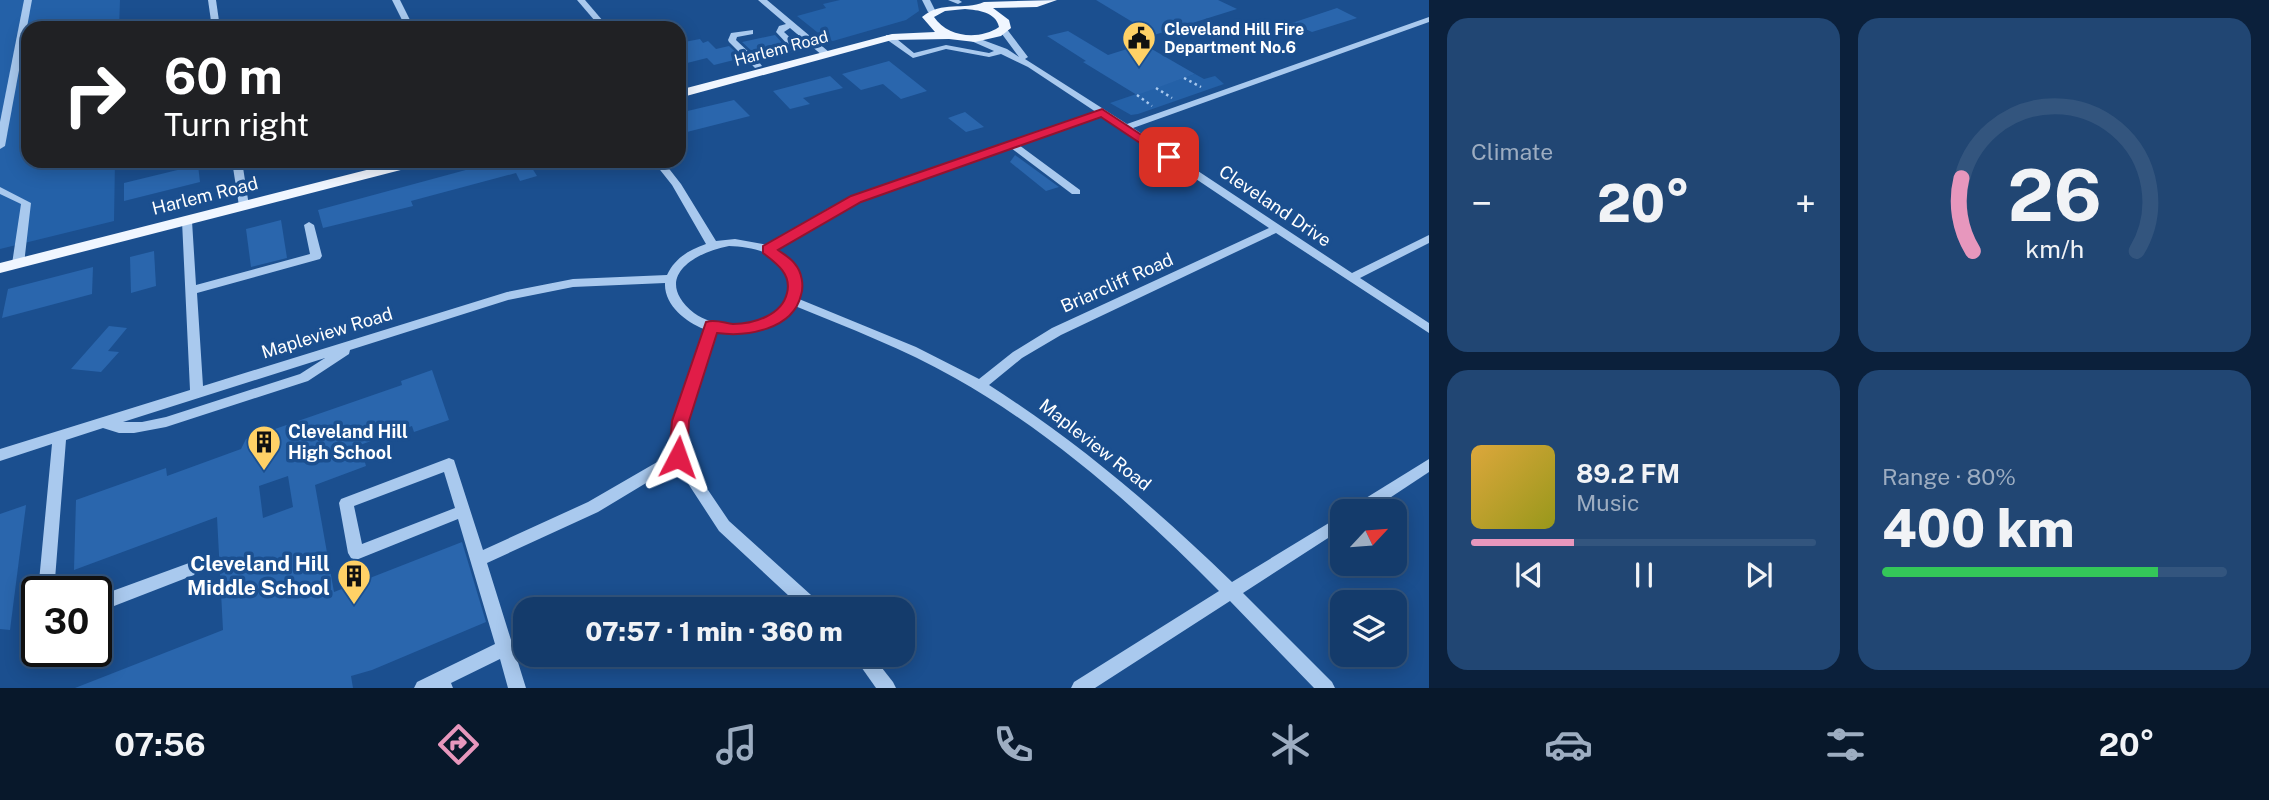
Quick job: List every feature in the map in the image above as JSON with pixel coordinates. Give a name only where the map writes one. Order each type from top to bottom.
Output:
[{"type":"main road","points":[[955,1],[980,5],[1042,2]]},
{"type":"main road","name":"Harlem Road","points":[[890,37],[928,9],[955,1]]},
{"type":"main road","points":[[972,38],[991,36],[1042,2]]},
{"type":"main road","points":[[980,5],[995,11],[1004,26]]},
{"type":"main road","points":[[928,9],[933,25],[953,35]]},
{"type":"main road","name":"Harlem Road","points":[[686,92],[890,37],[953,35],[972,38]]},
{"type":"main road","name":"Harlem Road","points":[[0,268],[392,168]]},
{"type":"street","points":[[24,21],[28,0]]},
{"type":"street","points":[[212,0],[215,21]]},
{"type":"street","points":[[396,0],[406,21]]},
{"type":"street","points":[[581,0],[599,21]]},
{"type":"street","points":[[762,0],[826,54]]},
{"type":"street","points":[[1125,128],[1429,19]]},
{"type":"street","points":[[753,61],[796,48],[780,32],[782,28],[792,25]]},
{"type":"street","name":"Cleveland Drive","points":[[1004,26],[1008,40],[1031,65]]},
{"type":"street","points":[[750,32],[734,35],[732,40],[764,71]]},
{"type":"street","points":[[890,37],[914,56],[946,47],[989,55],[1004,51]]},
{"type":"street","points":[[0,146],[21,38]]},
{"type":"street","name":"Cleveland Drive","points":[[972,38],[1031,65],[1429,329]]},
{"type":"street","points":[[0,84],[13,81]]},
{"type":"street","points":[[768,250],[831,211],[856,199],[1102,113]]},
{"type":"street","points":[[1011,144],[1076,192]]},
{"type":"street","points":[[238,168],[244,206]]},
{"type":"street","points":[[663,168],[712,244]]},
{"type":"street","points":[[0,190],[26,203],[18,264]]},
{"type":"street","points":[[187,221],[198,393]]},
{"type":"street","points":[[191,291],[316,256],[309,225]]},
{"type":"street","name":"Briarcliff Road","points":[[980,386],[1019,353],[1063,325],[1195,268],[1277,228]]},
{"type":"street","points":[[1351,278],[1429,239]]},
{"type":"street","points":[[749,243],[768,250],[790,267],[796,286],[793,301],[782,314],[765,324],[734,329],[711,326],[680,309],[672,294],[671,279],[680,262],[694,251],[712,244],[749,243]]},
{"type":"street","name":"Mapleview Road","points":[[0,455],[540,288],[616,280],[671,279]]},
{"type":"street","name":"Mapleview Road","points":[[793,301],[906,347],[980,386],[1038,423],[1121,487],[1186,545],[1326,688]]},
{"type":"street","points":[[711,326],[681,421],[678,457],[724,526],[802,597]]},
{"type":"street","points":[[103,423],[117,428],[149,427],[166,422],[304,378],[356,344]]},
{"type":"street","points":[[47,576],[59,437]]},
{"type":"street","points":[[478,559],[593,507],[678,457]]},
{"type":"street","points":[[463,511],[356,553],[346,503],[449,464],[517,688]]},
{"type":"street","points":[[1376,499],[1429,466]]},
{"type":"street","points":[[1080,688],[1330,529]]},
{"type":"street","points":[[112,599],[189,570]]},
{"type":"street","points":[[423,688],[443,683],[505,648]]},
{"type":"street","points":[[870,667],[887,688]]},
{"type":"path","points":[[1184,78],[1207,91]]},
{"type":"path","points":[[1156,88],[1177,101]]},
{"type":"path","points":[[1136,95],[1156,108]]},
{"type":"shaded area","points":[[0,0],[120,0],[119,21],[21,21],[21,168],[115,168],[114,221],[0,249]]},
{"type":"shaded area","points":[[840,0],[917,0],[919,11],[906,20],[833,41],[827,40],[797,16],[826,8],[823,4]]},
{"type":"shaded area","points":[[1195,74],[1204,79],[1215,76],[1224,84],[1138,114],[1131,115],[1110,103]]},
{"type":"building","points":[[1096,0],[1218,0],[1237,9],[1154,35]]},
{"type":"building","points":[[1337,8],[1357,18],[1312,32],[1292,23]]},
{"type":"building","name":"Cleveland Hill Fire Department No.6","points":[[1068,31],[1108,55],[1143,44],[1195,74],[1137,95],[1047,36]]},
{"type":"building","points":[[775,35],[785,46],[756,55],[742,42]]},
{"type":"building","points":[[700,39],[703,43],[708,41],[716,49],[729,46],[742,58],[714,65],[707,58],[686,63],[686,42]]},
{"type":"building","points":[[889,61],[927,91],[901,99],[883,84],[861,90],[842,74]]},
{"type":"building","points":[[830,76],[843,88],[803,98],[810,104],[790,109],[773,91]]},
{"type":"building","points":[[734,100],[750,116],[686,132],[686,111]]},
{"type":"building","points":[[965,112],[984,127],[966,132],[948,118]]},
{"type":"building","points":[[1015,155],[1059,187],[1046,191],[1010,162]]},
{"type":"building","points":[[186,168],[198,168],[200,182],[124,201],[124,183]]},
{"type":"building","points":[[473,168],[532,168],[537,176],[520,181],[516,173],[411,201],[413,206],[323,228],[318,210]]},
{"type":"building","points":[[281,220],[287,258],[251,267],[246,229]]},
{"type":"building","points":[[154,251],[156,286],[131,293],[130,257]]},
{"type":"building","points":[[93,267],[92,294],[2,318],[8,289]]},
{"type":"building","points":[[109,326],[127,328],[108,351],[119,352],[101,372],[71,369]]},
{"type":"building","name":"Cleveland Hill Middle School","points":[[432,370],[449,420],[414,432],[412,426],[360,445],[366,466],[315,485],[334,592],[462,542],[486,622],[372,670],[351,676],[353,688],[75,688],[223,630],[217,517],[74,570],[76,500],[166,468],[167,476],[241,449],[246,439],[402,385],[401,381]],"holes":[[[288,476],[293,507],[263,518],[259,486]]]},
{"type":"building","points":[[26,505],[10,630],[0,629],[0,514]]},
{"type":"place","name":"Cleveland Hill Fire Department No.6","points":[[1139,68]]},
{"type":"place","name":"Cleveland Hill High School","points":[[264,472]]},
{"type":"place","name":"Cleveland Hill Middle School","points":[[354,606]]},
{"type":"route","points":[[678,457],[681,421],[707,346],[711,326],[734,329],[765,324],[782,314],[793,301],[796,286],[790,267],[778,255],[768,250],[786,237],[856,199],[1102,113],[1169,157]]}]
